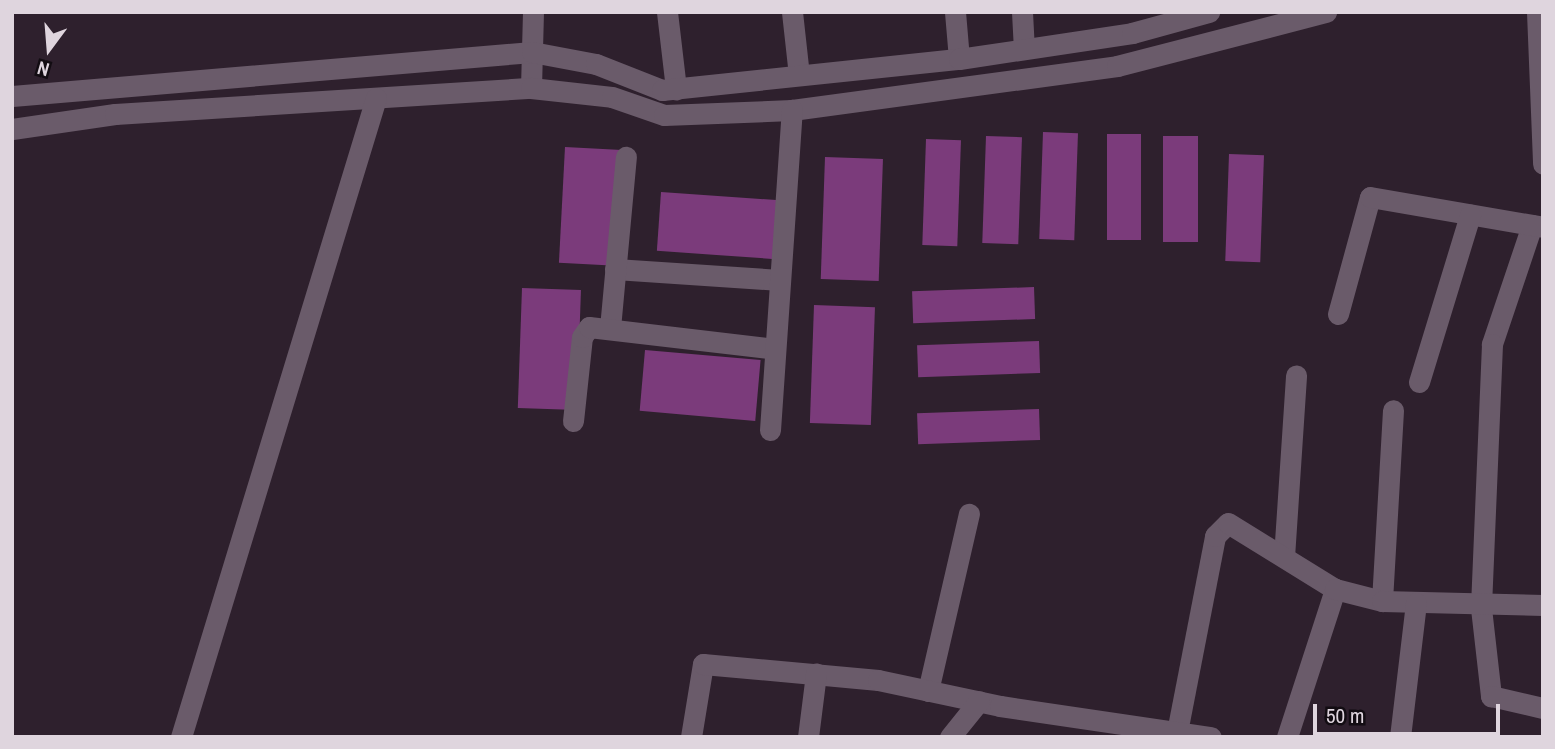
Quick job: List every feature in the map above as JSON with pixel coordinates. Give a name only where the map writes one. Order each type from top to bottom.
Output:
[{"type":"street","points":[[531,88],[533,12]]},
{"type":"street","points":[[667,12],[676,89]]},
{"type":"street","points":[[792,12],[799,75]]},
{"type":"street","points":[[955,12],[959,59]]},
{"type":"street","points":[[1022,12],[1024,46]]},
{"type":"street","points":[[12,96],[532,52],[596,64],[662,90],[959,59],[1145,21],[1209,12]]},
{"type":"street","points":[[12,129],[104,115],[531,88],[612,97],[664,115],[792,110],[1117,66],[1326,12]]},
{"type":"street","points":[[1537,12],[1543,164]]},
{"type":"street","points":[[181,737],[376,98]]},
{"type":"street","points":[[770,430],[792,110]]},
{"type":"street","points":[[610,328],[626,157]]},
{"type":"street","points":[[1338,314],[1370,197],[1537,226],[1492,344],[1482,608],[1491,696],[1543,708]]},
{"type":"street","points":[[1419,382],[1470,215]]},
{"type":"street","points":[[615,269],[780,280]]},
{"type":"street","points":[[573,421],[584,331],[610,328],[775,349]]},
{"type":"street","points":[[1283,557],[1296,375]]},
{"type":"street","points":[[1382,601],[1393,410]]},
{"type":"street","points":[[928,691],[969,514]]},
{"type":"street","points":[[1170,733],[1215,536],[1228,523],[1335,589],[1382,601],[1482,608],[1543,605]]},
{"type":"street","points":[[1287,737],[1335,589]]},
{"type":"street","points":[[1400,737],[1416,603]]},
{"type":"street","points":[[691,737],[703,664],[816,674],[1170,733],[1211,737]]},
{"type":"street","points":[[808,737],[816,674]]},
{"type":"street","points":[[950,737],[979,701]]},
{"type":"building","points":[[1043,132],[1078,133],[1074,240],[1039,239]]},
{"type":"building","points":[[1107,134],[1141,134],[1141,240],[1107,240]]},
{"type":"building","points":[[986,136],[1022,137],[1018,244],[982,243]]},
{"type":"building","points":[[1163,136],[1198,136],[1198,242],[1163,242]]},
{"type":"building","points":[[926,139],[961,140],[957,246],[922,245]]},
{"type":"building","points":[[565,147],[622,150],[616,266],[559,263]]},
{"type":"building","points":[[1229,154],[1264,155],[1260,262],[1225,261]]},
{"type":"building","points":[[825,157],[883,159],[879,281],[821,279]]},
{"type":"building","points":[[661,192],[780,200],[776,259],[657,251]]},
{"type":"building","points":[[1034,287],[1035,319],[913,323],[912,291]]},
{"type":"building","points":[[522,288],[581,290],[577,410],[518,408]]},
{"type":"building","points":[[814,305],[875,307],[871,425],[810,423]]},
{"type":"building","points":[[1039,341],[1040,373],[918,377],[917,345]]},
{"type":"building","points":[[645,350],[761,360],[755,421],[640,411]]},
{"type":"building","points":[[1039,409],[1040,440],[918,444],[917,413]]}]
